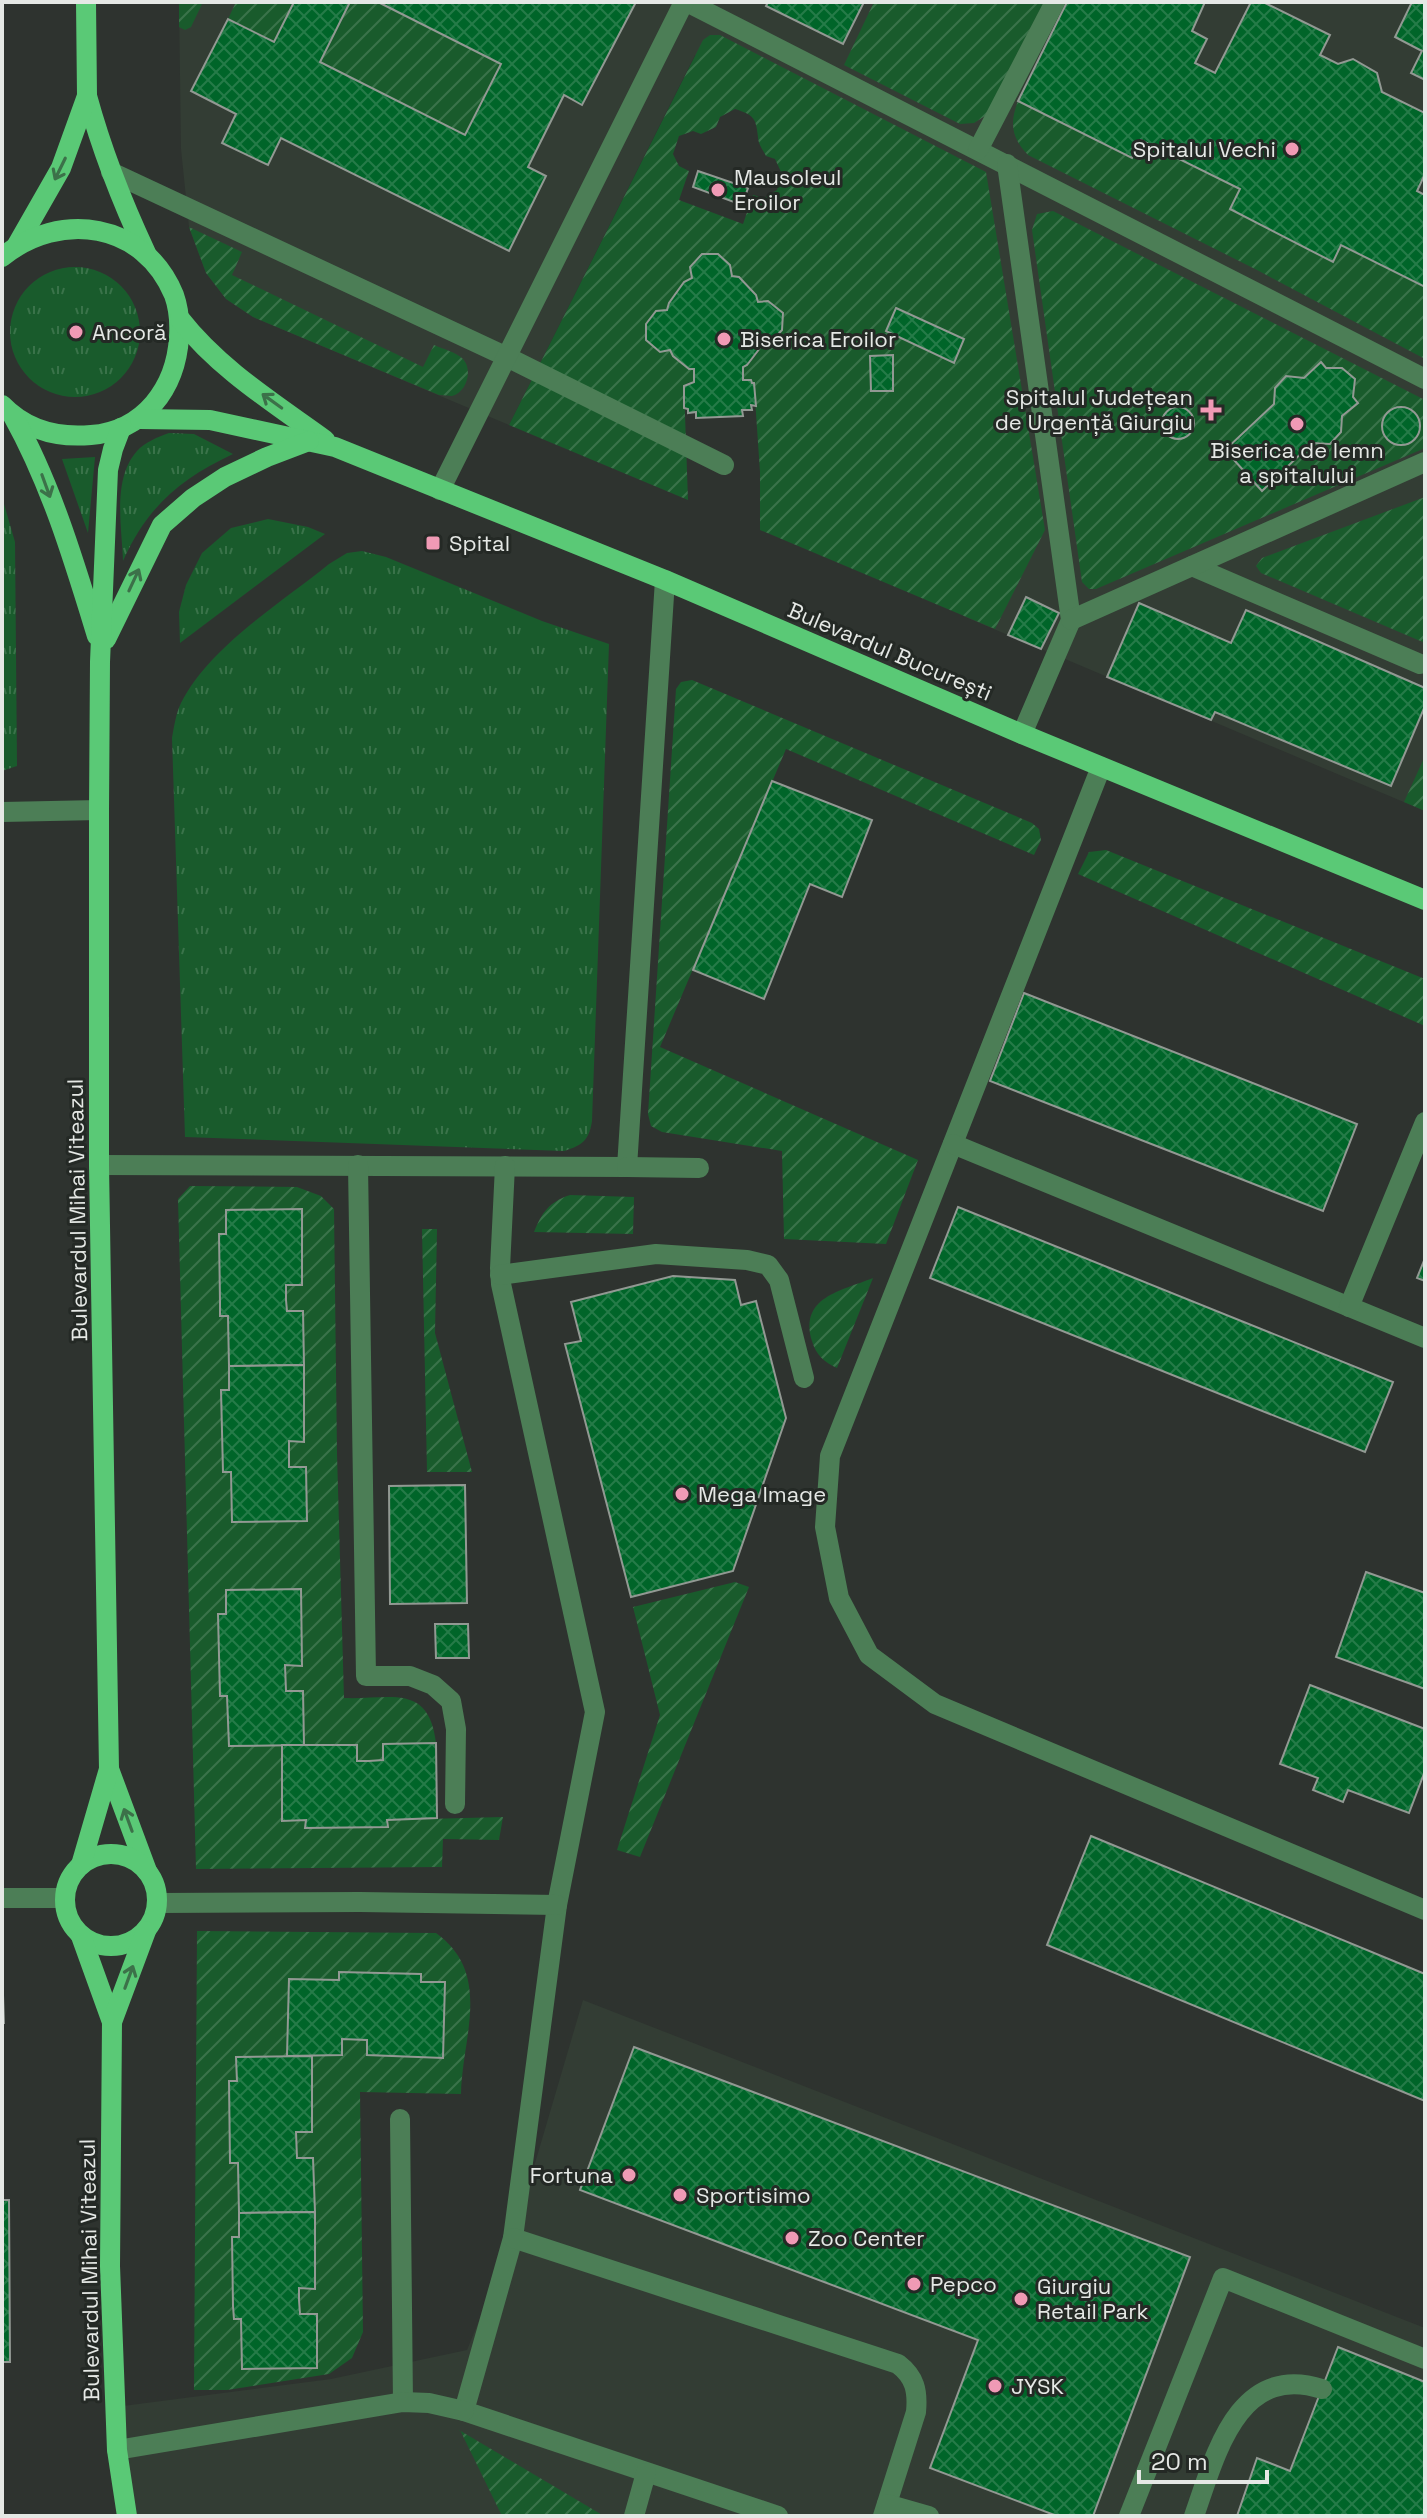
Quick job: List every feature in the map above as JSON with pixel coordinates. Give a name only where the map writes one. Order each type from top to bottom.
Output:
[{"type":"main road","points":[[86,2],[87,96],[123,204],[148,257]]},
{"type":"main road","points":[[9,251],[61,168],[87,96]]},
{"type":"main road","points":[[7,411],[40,431],[70,437],[101,434],[140,419],[170,381],[178,353],[180,319],[174,296],[163,274],[148,257],[125,240],[98,230],[70,227],[42,233],[9,251]]},
{"type":"main road","name":"Bulevardul București","points":[[180,319],[200,346],[222,365],[335,447]]},
{"type":"main road","name":"Bulevardul Mihai Viteazul","points":[[7,411],[30,447],[45,482],[101,650]]},
{"type":"main road","name":"Bulevardul București","points":[[140,419],[210,420],[335,447],[665,580],[1022,734],[1425,900]]},
{"type":"main road","name":"Bulevardul Mihai Viteazul","points":[[81,1865],[109,1769],[99,1165],[99,810],[108,470],[121,428]]},
{"type":"main road","points":[[101,650],[162,525],[193,498],[225,477],[309,441]]},
{"type":"main road","name":"Bulevardul Mihai Viteazul","points":[[109,1769],[147,1871]]},
{"type":"main road","points":[[114,1854],[128,1856],[147,1871],[154,1880],[159,1903],[146,1931],[134,1941],[122,1946],[94,1944],[73,1927],[65,1898],[71,1876],[81,1865],[101,1855],[114,1854]]},
{"type":"main road","name":"Bulevardul Mihai Viteazul","points":[[127,2516],[117,2450],[110,2266],[112,2022],[146,1931]]},
{"type":"main road","name":"Bulevardul Mihai Viteazul","points":[[81,1936],[112,2022]]},
{"type":"street","points":[[440,490],[686,2],[1425,379]]},
{"type":"street","points":[[978,150],[1055,2]]},
{"type":"street","points":[[1007,164],[1071,620],[1022,734]]},
{"type":"street","points":[[111,172],[505,356],[724,465]]},
{"type":"street","points":[[1071,620],[1425,462]]},
{"type":"street","points":[[1192,566],[1420,664]]},
{"type":"street","points":[[627,1167],[665,580]]},
{"type":"street","points":[[1101,767],[830,1456],[825,1527],[839,1598],[869,1655],[935,1704],[1425,1910]]},
{"type":"street","points":[[2,812],[99,810]]},
{"type":"street","points":[[1349,1307],[1425,1122]]},
{"type":"street","points":[[953,1144],[1425,1338]]},
{"type":"street","points":[[99,1165],[699,1168]]},
{"type":"street","points":[[358,1165],[366,1676],[410,1676],[433,1685],[451,1701],[456,1729],[455,1804]]},
{"type":"street","points":[[464,2411],[513,2238],[557,1905],[595,1712],[500,1275],[505,1166]]},
{"type":"street","points":[[500,1275],[656,1254],[747,1260],[768,1265],[779,1280],[804,1378]]},
{"type":"street","points":[[2,1898],[65,1898]]},
{"type":"street","points":[[159,1903],[557,1905]]},
{"type":"street","points":[[400,2119],[403,2402]]},
{"type":"street","points":[[513,2238],[898,2364],[915,2384],[916,2412],[885,2510],[929,2516]]},
{"type":"street","points":[[1129,2516],[1223,2278],[1425,2359]]},
{"type":"street","points":[[1194,2516],[1219,2445],[1240,2410],[1254,2397],[1272,2389],[1307,2384],[1322,2389]]},
{"type":"street","points":[[117,2450],[403,2402],[429,2403],[464,2411],[778,2516]]},
{"type":"street","points":[[634,2516],[646,2473]]},
{"type":"shaded area","name":"Spitalul Județean de Urgență Giurgiu","points":[[179,2],[1425,2],[1425,811],[963,616],[842,128],[695,55],[509,425],[253,317],[226,299],[206,273],[189,227],[181,149]]},
{"type":"shaded area","points":[[583,2000],[1425,2328],[1425,2516],[132,2516],[123,2406],[331,2379],[467,2350],[513,2238]]},
{"type":"green space","points":[[179,2],[203,2],[191,27],[185,30],[179,27]]},
{"type":"green space","points":[[236,2],[294,2],[274,42],[228,19]]},
{"type":"green space","points":[[350,2],[378,2],[501,64],[465,135],[320,62]]},
{"type":"green space","points":[[874,2],[1044,2],[985,116],[974,123],[960,124],[844,65]]},
{"type":"green space","points":[[710,35],[720,35],[986,172],[1045,530],[995,629],[760,530],[754,384],[751,380],[743,380],[743,367],[755,357],[762,343],[778,333],[783,314],[768,301],[758,302],[741,279],[732,276],[730,265],[718,254],[702,255],[690,267],[692,278],[676,292],[667,310],[656,311],[646,324],[646,340],[660,351],[670,350],[680,362],[694,369],[694,382],[684,386],[688,500],[509,425],[703,40]],"holes":[[[735,109],[753,118],[761,147],[766,156],[775,159],[782,174],[777,190],[764,198],[753,195],[743,224],[679,200],[689,171],[679,166],[673,154],[679,136],[693,131],[701,134],[716,127],[720,117]]]},
{"type":"green space","points":[[1018,101],[1131,158],[1141,140],[1240,189],[1230,209],[1333,262],[1341,245],[1425,287],[1425,359],[1028,155],[1018,143],[1014,130]]},
{"type":"green space","points":[[1053,211],[1425,400],[1425,448],[1096,589],[1089,589],[1082,582],[1032,230],[1037,214]],"holes":[[[1321,363],[1326,368],[1342,368],[1355,379],[1353,397],[1357,403],[1342,416],[1341,433],[1330,444],[1312,443],[1262,490],[1225,450],[1274,404],[1275,388],[1304,378]],[[1174,406],[1186,408],[1194,418],[1193,430],[1183,439],[1170,437],[1162,427],[1163,415]],[[1403,406],[1415,412],[1421,426],[1417,438],[1405,445],[1388,438],[1383,420],[1391,410]]]},
{"type":"green space","points":[[189,227],[242,252],[232,275],[423,367],[434,345],[457,354],[468,369],[465,385],[452,396],[439,395],[253,317],[226,299],[206,273]]},
{"type":"green space","points":[[75,267],[100,272],[121,286],[135,307],[140,332],[135,357],[121,378],[100,392],[75,397],[50,392],[29,378],[15,357],[10,332],[15,307],[29,286],[50,272]]},
{"type":"green space","points":[[169,433],[194,434],[233,454],[197,474],[167,497],[143,525],[123,561],[120,504],[124,475],[140,448]]},
{"type":"green space","points":[[95,457],[88,533],[62,459]]},
{"type":"green space","points":[[2,497],[15,542],[17,766],[2,771]]},
{"type":"green space","points":[[1425,497],[1425,643],[1261,573],[1256,566],[1262,558]]},
{"type":"green space","points":[[268,519],[308,527],[325,534],[180,643],[179,612],[186,585],[202,553],[231,528]]},
{"type":"green space","points":[[362,551],[386,557],[542,621],[609,644],[592,1121],[587,1137],[571,1149],[185,1137],[172,738],[178,711],[209,663],[248,627],[329,564],[347,553]]},
{"type":"green space","points":[[692,680],[1032,823],[1039,829],[1041,840],[1034,855],[786,749],[660,1047],[918,1160],[886,1244],[784,1239],[782,1151],[662,1132],[651,1126],[648,1114],[676,689],[681,682]]},
{"type":"green space","points":[[1425,756],[1425,811],[1404,802]]},
{"type":"green space","points":[[1106,850],[1425,979],[1425,1026],[1078,874],[1089,852]]},
{"type":"green space","points":[[190,1186],[297,1187],[321,1196],[334,1209],[344,1698],[391,1697],[416,1702],[432,1724],[436,1743],[383,1744],[383,1760],[357,1761],[356,1745],[304,1745],[286,1691],[285,1666],[302,1665],[301,1590],[226,1590],[226,1614],[218,1615],[220,1695],[227,1696],[229,1746],[282,1745],[282,1821],[306,1820],[306,1828],[387,1827],[387,1820],[503,1817],[499,1840],[443,1839],[442,1867],[196,1869],[178,1199]]},
{"type":"green space","points":[[570,1195],[634,1197],[633,1234],[534,1232],[547,1209]]},
{"type":"green space","points":[[422,1229],[437,1229],[435,1333],[472,1472],[427,1472]]},
{"type":"green space","points":[[873,1278],[837,1368],[821,1358],[814,1346],[810,1326],[812,1314],[817,1305],[836,1292]]},
{"type":"green space","points":[[735,1582],[749,1587],[640,1857],[617,1850],[660,1715],[633,1607]]},
{"type":"green space","points":[[197,1931],[436,1933],[453,1949],[464,1967],[470,2008],[461,2094],[360,2092],[363,2332],[352,2358],[329,2374],[227,2390],[194,2390]]},
{"type":"green space","points":[[460,2431],[604,2516],[502,2516]]},
{"type":"building","points":[[294,2],[350,2],[320,62],[465,135],[501,64],[378,2],[636,2],[582,105],[564,95],[528,167],[546,176],[509,251],[281,138],[268,165],[222,143],[236,114],[191,91],[228,19],[274,42]]},
{"type":"building","points":[[768,2],[864,2],[843,44],[766,6]]},
{"type":"building","name":"Spitalul Vechi","points":[[1067,2],[1205,2],[1192,31],[1207,39],[1195,63],[1215,73],[1251,2],[1263,2],[1330,35],[1320,55],[1338,64],[1353,59],[1377,73],[1382,92],[1425,113],[1425,174],[1417,191],[1425,195],[1425,287],[1341,245],[1333,262],[1230,209],[1240,189],[1141,140],[1132,158],[1018,101]]},
{"type":"building","points":[[1412,2],[1425,2],[1425,80],[1411,73],[1422,51],[1395,37]]},
{"type":"building","points":[[698,171],[748,188],[742,205],[693,187]]},
{"type":"building","points":[[702,254],[718,254],[730,265],[732,276],[739,277],[756,295],[758,302],[768,301],[783,313],[782,330],[772,341],[762,343],[743,367],[743,380],[754,383],[756,406],[751,405],[752,410],[742,410],[743,416],[696,418],[696,412],[688,413],[688,409],[684,408],[684,386],[694,382],[694,369],[689,369],[670,350],[660,352],[646,340],[646,324],[656,311],[667,310],[684,282],[692,278],[690,267]]},
{"type":"building","points":[[896,308],[964,339],[954,363],[886,331]]},
{"type":"building","points":[[893,355],[893,391],[871,391],[870,356]]},
{"type":"building","name":"Biserica de lemn a spitalului","points":[[1321,362],[1326,368],[1342,368],[1355,379],[1353,397],[1358,403],[1342,416],[1341,432],[1330,444],[1312,443],[1262,491],[1225,450],[1274,404],[1275,388],[1286,376],[1304,378]]},
{"type":"building","points":[[1178,407],[1190,411],[1194,423],[1190,435],[1178,439],[1166,435],[1162,423],[1166,411]]},
{"type":"building","points":[[1401,407],[1414,413],[1420,426],[1414,439],[1401,445],[1388,439],[1382,426],[1388,413]]},
{"type":"building","points":[[1026,597],[1059,613],[1041,649],[1008,635]]},
{"type":"building","points":[[1139,603],[1231,643],[1246,610],[1425,688],[1425,706],[1391,786],[1215,712],[1211,720],[1107,677]]},
{"type":"building","points":[[772,781],[872,820],[842,897],[810,884],[764,999],[693,970]]},
{"type":"building","points":[[1024,993],[1357,1124],[1323,1211],[990,1081]]},
{"type":"building","points":[[958,1207],[1393,1382],[1365,1452],[930,1278]]},
{"type":"building","points":[[302,1209],[302,1285],[286,1285],[286,1300],[287,1311],[303,1311],[304,1365],[229,1366],[228,1316],[220,1316],[219,1234],[226,1234],[226,1210]]},
{"type":"building","points":[[1425,1258],[1425,1281],[1417,1278]]},
{"type":"building","name":"Mega Image","points":[[673,1276],[735,1280],[741,1305],[756,1301],[786,1418],[733,1571],[631,1597],[565,1344],[581,1341],[571,1302]]},
{"type":"building","points":[[304,1365],[304,1442],[289,1441],[289,1467],[306,1467],[307,1521],[232,1522],[231,1472],[223,1472],[221,1390],[229,1390],[229,1366]]},
{"type":"building","points":[[465,1485],[467,1603],[390,1604],[389,1486]]},
{"type":"building","points":[[1366,1572],[1425,1593],[1425,1689],[1336,1657]]},
{"type":"building","points":[[301,1589],[302,1666],[285,1665],[286,1691],[303,1691],[304,1745],[229,1746],[227,1696],[220,1696],[218,1614],[226,1614],[226,1590]]},
{"type":"building","points":[[435,1624],[468,1624],[469,1658],[436,1658]]},
{"type":"building","points":[[1310,1685],[1425,1729],[1425,1771],[1409,1813],[1348,1790],[1343,1802],[1313,1790],[1318,1778],[1280,1764]]},
{"type":"building","points":[[436,1743],[437,1818],[387,1820],[388,1827],[305,1828],[306,1820],[282,1821],[282,1745],[357,1745],[357,1761],[369,1761],[383,1760],[383,1744]]},
{"type":"building","points":[[1091,1836],[1425,1974],[1425,2101],[1047,1945]]},
{"type":"building","points":[[2,1967],[4,2023],[2,2023]]},
{"type":"building","points":[[339,1972],[421,1974],[421,1982],[445,1982],[443,2058],[367,2055],[367,2040],[342,2039],[342,2055],[287,2056],[289,1979],[339,1980]]},
{"type":"building","name":"Giurgiu Retail Park","points":[[634,2047],[1190,2257],[1093,2516],[1057,2516],[930,2468],[978,2340],[580,2190]]},
{"type":"building","points":[[312,2056],[312,2132],[296,2132],[297,2158],[313,2158],[315,2212],[239,2213],[238,2163],[230,2163],[229,2081],[237,2081],[236,2057]]},
{"type":"building","points":[[2,2200],[9,2200],[10,2362],[2,2362]]},
{"type":"building","points":[[315,2212],[315,2289],[299,2288],[299,2300],[300,2314],[317,2314],[317,2368],[242,2369],[241,2319],[234,2319],[233,2306],[232,2237],[239,2237],[239,2213]]},
{"type":"building","points":[[1338,2347],[1425,2382],[1425,2516],[1237,2516],[1257,2458],[1290,2471]]},
{"type":"place","name":"Spitalul Vechi","points":[[1292,149]]},
{"type":"place","name":"Mausoleul Eroilor","points":[[718,190]]},
{"type":"place","name":"Ancoră","points":[[76,332]]},
{"type":"place","name":"Biserica Eroilor","points":[[724,339]]},
{"type":"place","name":"Spitalul Județean de Urgență Giurgiu","points":[[1211,410]]},
{"type":"place","name":"Biserica de lemn a spitalului","points":[[1297,424]]},
{"type":"place","name":"Spital","points":[[433,543]]},
{"type":"place","name":"Mega Image","points":[[682,1494]]},
{"type":"place","name":"Fortuna","points":[[629,2175]]},
{"type":"place","name":"Sportisimo","points":[[680,2195]]},
{"type":"place","name":"Zoo Center","points":[[792,2238]]},
{"type":"place","name":"Pepco","points":[[914,2284]]},
{"type":"place","name":"Giurgiu Retail Park","points":[[1021,2299]]},
{"type":"place","name":"JYSK","points":[[995,2386]]}]
